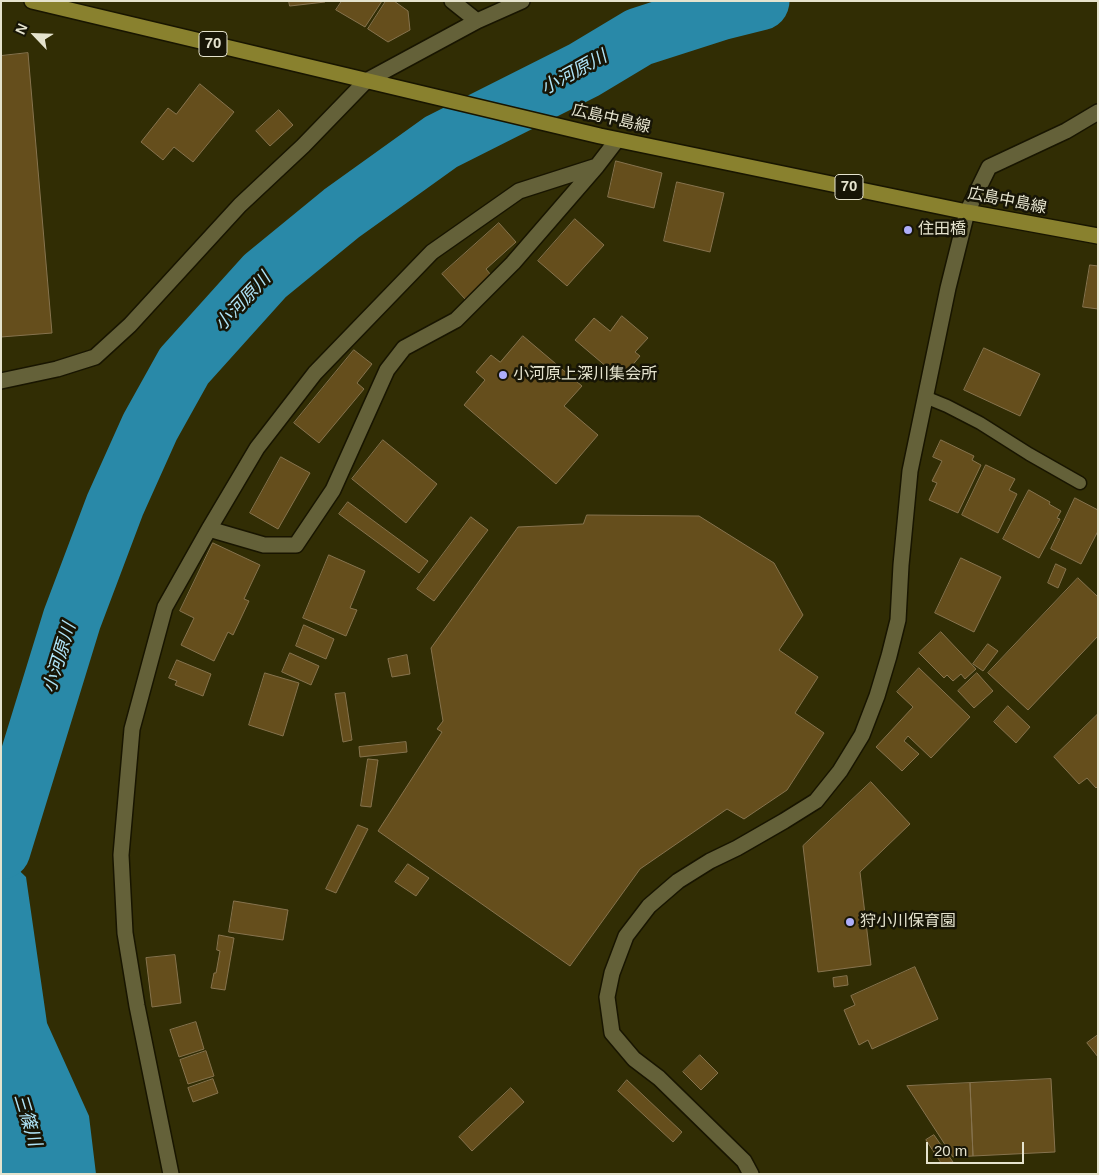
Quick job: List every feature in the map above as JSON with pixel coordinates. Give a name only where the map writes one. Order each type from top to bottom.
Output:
[{"type":"main road","name":"広島中島線","points":[[32,1],[617,140],[967,212],[1098,236]]},
{"type":"street","points":[[452,1],[477,21]]},
{"type":"street","points":[[1,381],[57,369],[95,357],[130,325],[240,205],[303,146],[366,81],[477,21],[522,1]]},
{"type":"street","points":[[751,1174],[744,1160],[659,1078],[634,1059],[612,1033],[607,997],[612,973],[626,936],[649,906],[678,881],[816,801],[840,771],[862,735],[877,696],[898,620],[910,471],[924,397],[967,212],[989,167],[1066,131],[1098,112]]},
{"type":"street","points":[[209,529],[264,545],[296,545],[332,490],[387,370],[398,355],[404,348],[456,320],[513,263],[597,166],[617,140]]},
{"type":"street","points":[[171,1174],[137,1006],[126,933],[121,855],[132,729],[165,608],[257,448],[315,373],[432,252],[519,191],[597,166]]},
{"type":"lane","points":[[924,397],[980,423],[1080,483]]},
{"type":"water","name":"三篠川","points":[[1,853],[26,877],[47,1023],[89,1116],[96,1174],[1,1174]]},
{"type":"building","points":[[289,1],[325,1],[325,2],[290,6]]},
{"type":"building","points":[[342,1],[382,1],[365,27],[336,10]]},
{"type":"building","points":[[386,1],[394,1],[408,11],[410,30],[388,42],[368,29]]},
{"type":"building","points":[[28,53],[52,333],[1,337],[1,56]]},
{"type":"building","points":[[200,84],[234,112],[193,162],[174,147],[163,160],[141,142],[168,108],[176,114]]},
{"type":"building","points":[[279,110],[293,125],[270,146],[256,131]]},
{"type":"building","points":[[616,161],[662,173],[654,208],[608,197]]},
{"type":"building","points":[[677,182],[724,193],[710,252],[664,241]]},
{"type":"building","points":[[575,219],[604,245],[567,286],[538,261]]},
{"type":"building","points":[[499,223],[516,242],[486,269],[491,275],[465,299],[442,274]]},
{"type":"building","points":[[1090,265],[1098,266],[1098,309],[1083,307]]},
{"type":"building","points":[[622,316],[648,338],[635,352],[640,356],[621,379],[575,340],[594,318],[610,331]]},
{"type":"building","points":[[523,336],[582,386],[564,406],[598,435],[556,484],[464,405],[485,380],[476,372],[491,355],[500,362]]},
{"type":"building","points":[[984,348],[1040,374],[1020,416],[964,390]]},
{"type":"building","points":[[354,350],[372,364],[357,383],[364,389],[319,443],[294,423]]},
{"type":"building","points":[[383,440],[437,484],[406,523],[352,479]]},
{"type":"building","points":[[941,440],[974,456],[972,460],[981,465],[958,513],[929,500],[937,483],[932,481],[942,461],[933,457]]},
{"type":"building","points":[[281,457],[310,473],[278,529],[250,513]]},
{"type":"building","points":[[986,465],[1015,479],[1009,490],[1017,494],[998,533],[962,515]]},
{"type":"building","points":[[1029,490],[1061,511],[1057,518],[1060,519],[1039,558],[1003,539]]},
{"type":"building","points":[[1075,498],[1098,510],[1098,531],[1081,564],[1051,549]]},
{"type":"building","points":[[348,502],[428,561],[419,573],[339,514]]},
{"type":"building","points":[[587,515],[699,516],[774,563],[803,615],[779,650],[818,677],[795,713],[824,733],[787,790],[744,819],[727,809],[640,869],[570,966],[378,831],[442,732],[437,729],[443,721],[431,648],[518,527],[583,524]]},
{"type":"building","points":[[471,517],[488,530],[434,601],[417,589]]},
{"type":"building","points":[[213,543],[260,565],[244,599],[249,601],[233,635],[228,632],[214,661],[181,645],[194,618],[180,611]]},
{"type":"building","points":[[329,555],[365,571],[350,608],[357,610],[346,636],[303,618]]},
{"type":"building","points":[[961,558],[1001,577],[974,632],[935,613]]},
{"type":"building","points":[[1056,564],[1066,569],[1058,588],[1048,583]]},
{"type":"building","points":[[1078,578],[1098,597],[1098,636],[1028,710],[988,673]]},
{"type":"building","points":[[304,625],[334,639],[326,659],[296,646]]},
{"type":"building","points":[[941,632],[976,669],[965,679],[961,674],[953,681],[947,675],[944,678],[919,653]]},
{"type":"building","points":[[988,644],[998,651],[983,671],[973,664]]},
{"type":"building","points":[[290,653],[319,666],[311,685],[282,672]]},
{"type":"building","points":[[407,655],[410,674],[392,677],[388,659]]},
{"type":"building","points":[[177,660],[211,674],[203,696],[175,685],[177,681],[169,678]]},
{"type":"building","points":[[919,668],[970,717],[931,758],[908,736],[904,741],[919,754],[902,771],[876,747],[913,707],[897,692]]},
{"type":"building","points":[[265,673],[299,683],[283,736],[249,725]]},
{"type":"building","points":[[977,673],[993,691],[974,708],[958,691]]},
{"type":"building","points":[[345,693],[352,740],[343,742],[335,694]]},
{"type":"building","points":[[1008,706],[1030,727],[1016,743],[994,722]]},
{"type":"building","points":[[1098,714],[1098,786],[1096,788],[1087,778],[1079,784],[1054,757]]},
{"type":"building","points":[[406,742],[407,752],[360,757],[359,747]]},
{"type":"building","points":[[368,759],[378,760],[371,807],[361,806]]},
{"type":"building","points":[[871,782],[910,824],[860,872],[871,965],[818,972],[803,846]]},
{"type":"building","points":[[358,825],[368,829],[336,893],[326,889]]},
{"type":"building","points":[[408,864],[429,878],[416,896],[395,882]]},
{"type":"building","points":[[234,901],[288,910],[283,940],[229,932]]},
{"type":"building","points":[[219,935],[234,938],[225,990],[211,988],[220,951],[217,950]]},
{"type":"building","points":[[175,955],[181,1003],[152,1007],[146,958]]},
{"type":"building","points":[[915,967],[938,1019],[872,1049],[868,1040],[859,1045],[844,1010],[855,1005],[851,996]]},
{"type":"building","points":[[847,976],[848,985],[834,987],[833,978]]},
{"type":"building","points":[[196,1022],[204,1049],[179,1057],[170,1030]]},
{"type":"building","points":[[1098,1035],[1098,1057],[1087,1043]]},
{"type":"building","points":[[206,1051],[214,1076],[188,1084],[180,1060]]},
{"type":"building","points":[[700,1055],[718,1073],[701,1090],[683,1072]]},
{"type":"building","points":[[213,1079],[218,1093],[193,1102],[188,1088]]},
{"type":"building","points":[[1051,1079],[1055,1152],[973,1156],[970,1083]]},
{"type":"building","points":[[627,1080],[682,1132],[673,1142],[618,1091]]},
{"type":"building","points":[[970,1083],[973,1156],[953,1157],[907,1086]]},
{"type":"building","points":[[511,1088],[524,1102],[472,1151],[459,1137]]},
{"type":"building","points":[[934,1135],[953,1162],[941,1163],[926,1140]]},
{"type":"waterway","name":"小河原川","points":[[1,850],[72,619],[115,505],[150,427],[184,366],[265,276],[342,213],[441,142],[584,70],[639,37],[720,11],[760,1]]},
{"type":"place","name":"住田橋","points":[[908,230]]},
{"type":"place","name":"小河原上深川集会所","points":[[503,375]]},
{"type":"place","name":"狩小川保育園","points":[[850,922]]}]
